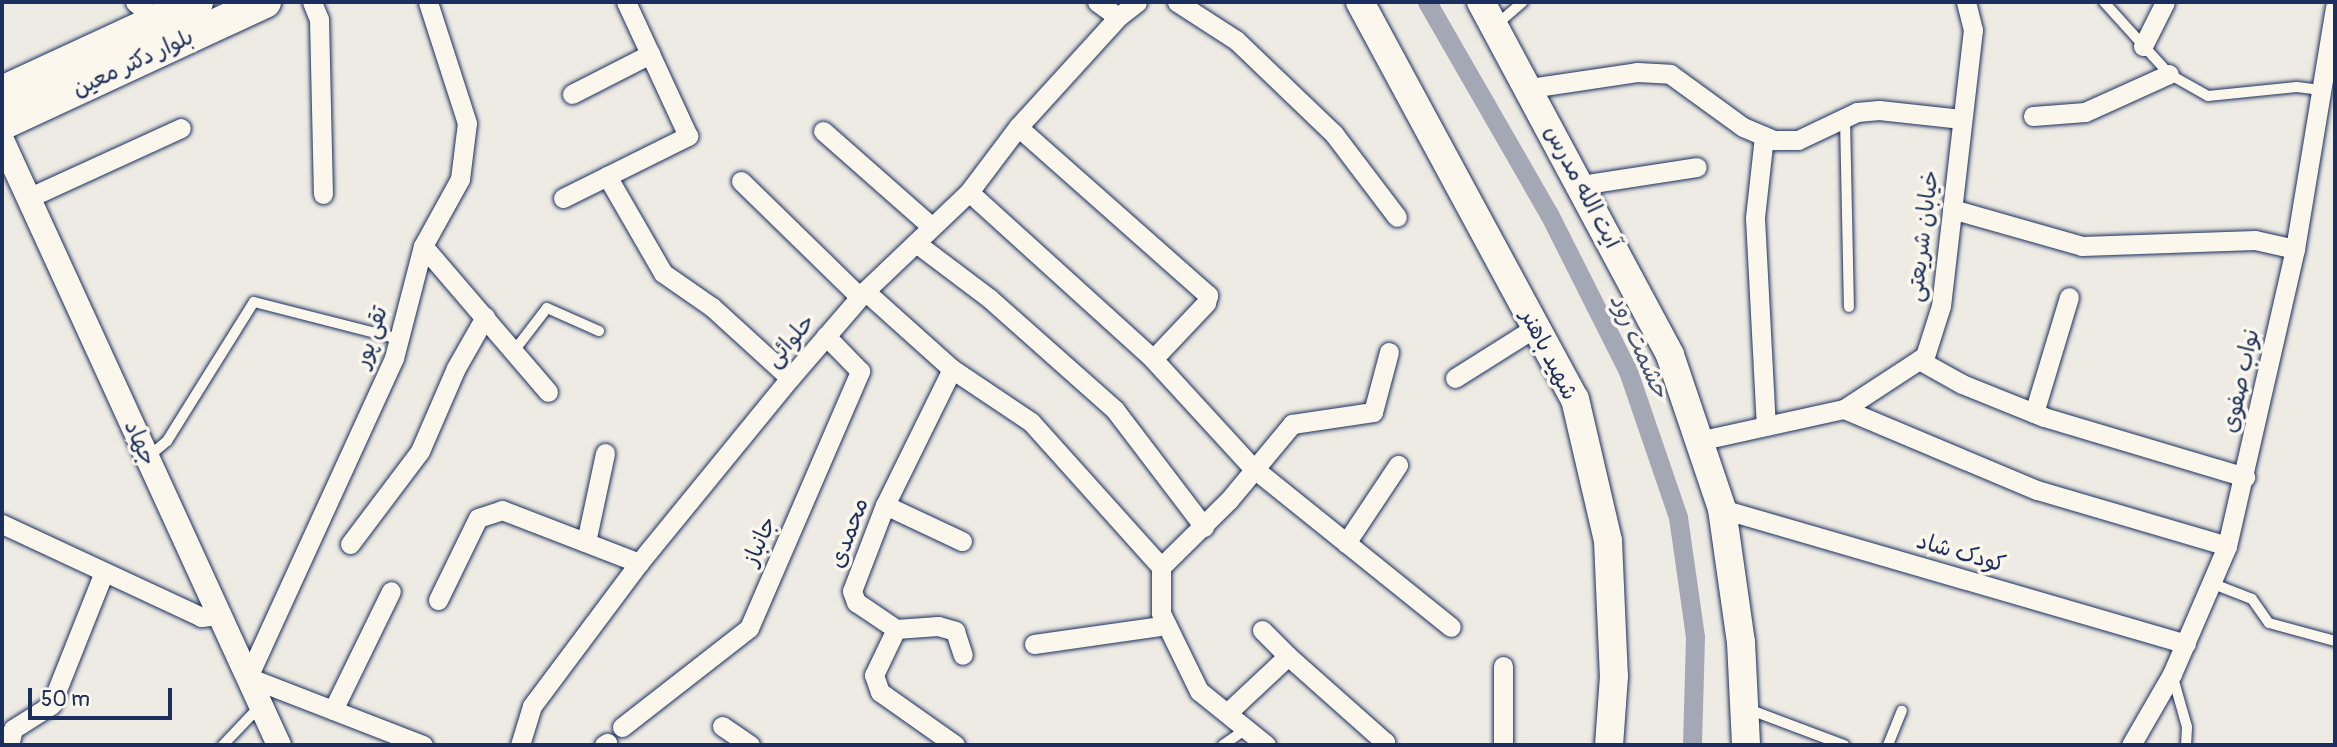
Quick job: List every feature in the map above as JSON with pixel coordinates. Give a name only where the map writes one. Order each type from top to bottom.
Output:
[{"type":"main road","name":"بلوار دکتر معین","points":[[2,92],[146,11],[197,2]]},
{"type":"main road","name":"بلوار دکتر معین","points":[[2,124],[265,2]]},
{"type":"main road","name":"شهید باهنر","points":[[1360,2],[1575,399],[1608,541],[1615,676],[1609,745]]},
{"type":"main road","name":"آیت الله مدرس","points":[[1481,2],[1530,88],[1670,355],[1722,509],[1741,642],[1746,745]]},
{"type":"street","points":[[312,2],[319,19],[323,194]]},
{"type":"street","name":"تقی پور","points":[[248,677],[399,339],[423,246],[460,180],[467,123],[428,2]]},
{"type":"street","points":[[562,198],[688,136],[626,2]]},
{"type":"street","points":[[1097,2],[1118,16]]},
{"type":"street","name":"حلوائی","points":[[520,745],[532,706],[639,563],[790,378],[863,294],[969,192],[1018,127],[1118,16],[1137,2]]},
{"type":"street","points":[[1177,2],[1236,40],[1334,134],[1397,217]]},
{"type":"street","name":"خیابان شریعتی","points":[[1919,360],[1925,356],[1941,306],[1973,30],[1966,2]]},
{"type":"street","points":[[2143,46],[2165,2]]},
{"type":"street","name":"نواب صفوی","points":[[2131,745],[2172,674],[2227,545],[2245,477],[2295,249],[2328,85],[2335,11]]},
{"type":"street","points":[[572,94],[650,54]]},
{"type":"street","points":[[1530,88],[1637,72],[1670,74],[1743,127],[1764,135],[1798,140],[1845,118],[1879,110],[1962,119]]},
{"type":"street","points":[[2033,116],[2085,112],[2169,74]]},
{"type":"street","points":[[1018,127],[1208,295],[1206,303],[1153,359]]},
{"type":"street","points":[[28,198],[181,128]]},
{"type":"street","points":[[823,131],[932,227]]},
{"type":"street","points":[[1764,135],[1755,218],[1766,426]]},
{"type":"street","name":"جهاد","points":[[2,140],[279,745]]},
{"type":"street","points":[[1581,185],[1697,167]]},
{"type":"street","points":[[607,176],[663,273],[712,307],[790,378]]},
{"type":"street","points":[[741,181],[863,294],[952,369],[1031,422],[1161,567],[1161,613],[1199,691],[1266,745]]},
{"type":"street","points":[[969,192],[1153,359],[1252,467],[1451,627]]},
{"type":"street","points":[[1952,209],[2082,246],[2255,240],[2295,249]]},
{"type":"street","points":[[916,243],[989,298],[1115,410],[1204,527]]},
{"type":"street","points":[[423,246],[548,392]]},
{"type":"street","points":[[2034,414],[2069,297]]},
{"type":"street","points":[[350,544],[420,451],[456,368],[485,317]]},
{"type":"street","points":[[1455,378],[1536,327]]},
{"type":"street","name":"جانباز","points":[[622,727],[749,628],[860,371],[826,336]]},
{"type":"street","points":[[1161,567],[1204,527],[1252,467],[1292,424],[1373,412],[1390,352]]},
{"type":"street","points":[[1698,441],[1844,409],[1919,360],[1962,384],[2034,414],[2245,477]]},
{"type":"street","name":"محمدی","points":[[895,629],[856,602],[852,591],[885,505],[952,369]]},
{"type":"street","points":[[1844,409],[2037,490],[2227,545]]},
{"type":"street","points":[[586,542],[605,453]]},
{"type":"street","points":[[1346,543],[1398,465]]},
{"type":"street","points":[[885,505],[962,541]]},
{"type":"street","name":"کودک شاد","points":[[1722,509],[2186,644]]},
{"type":"street","points":[[438,600],[478,518],[502,510],[639,563]]},
{"type":"street","points":[[2,524],[103,574],[201,617],[219,615]]},
{"type":"street","points":[[7,743],[13,729],[51,705],[103,574]]},
{"type":"street","points":[[334,710],[391,591]]},
{"type":"street","points":[[1034,644],[1167,625]]},
{"type":"street","points":[[955,745],[875,684],[874,675],[895,629],[938,626],[955,631],[963,655]]},
{"type":"street","points":[[1262,630],[1385,742],[1383,745]]},
{"type":"street","points":[[1227,713],[1288,656]]},
{"type":"street","points":[[1503,666],[1503,745]]},
{"type":"street","points":[[248,677],[422,745]]},
{"type":"street","points":[[722,726],[750,745]]},
{"type":"lane","points":[[1494,26],[1523,2]]},
{"type":"lane","points":[[2104,2],[2169,74],[2208,96],[2328,85]]},
{"type":"lane","points":[[1845,118],[1849,307]]},
{"type":"lane","points":[[147,458],[167,441],[254,302],[399,339]]},
{"type":"lane","points":[[514,351],[547,308],[599,331]]},
{"type":"lane","points":[[2211,583],[2252,599],[2269,623],[2335,640]]},
{"type":"lane","points":[[2172,674],[2187,727],[2186,745]]},
{"type":"lane","points":[[223,745],[261,705]]},
{"type":"lane","points":[[1744,707],[1844,745]]},
{"type":"lane","points":[[1888,745],[1902,711]]},
{"type":"lane","points":[[1223,745],[1247,729]]},
{"type":"waterway","name":"حشمت رود","points":[[1427,2],[1549,214],[1628,371],[1678,517],[1695,637],[1692,745]]}]
